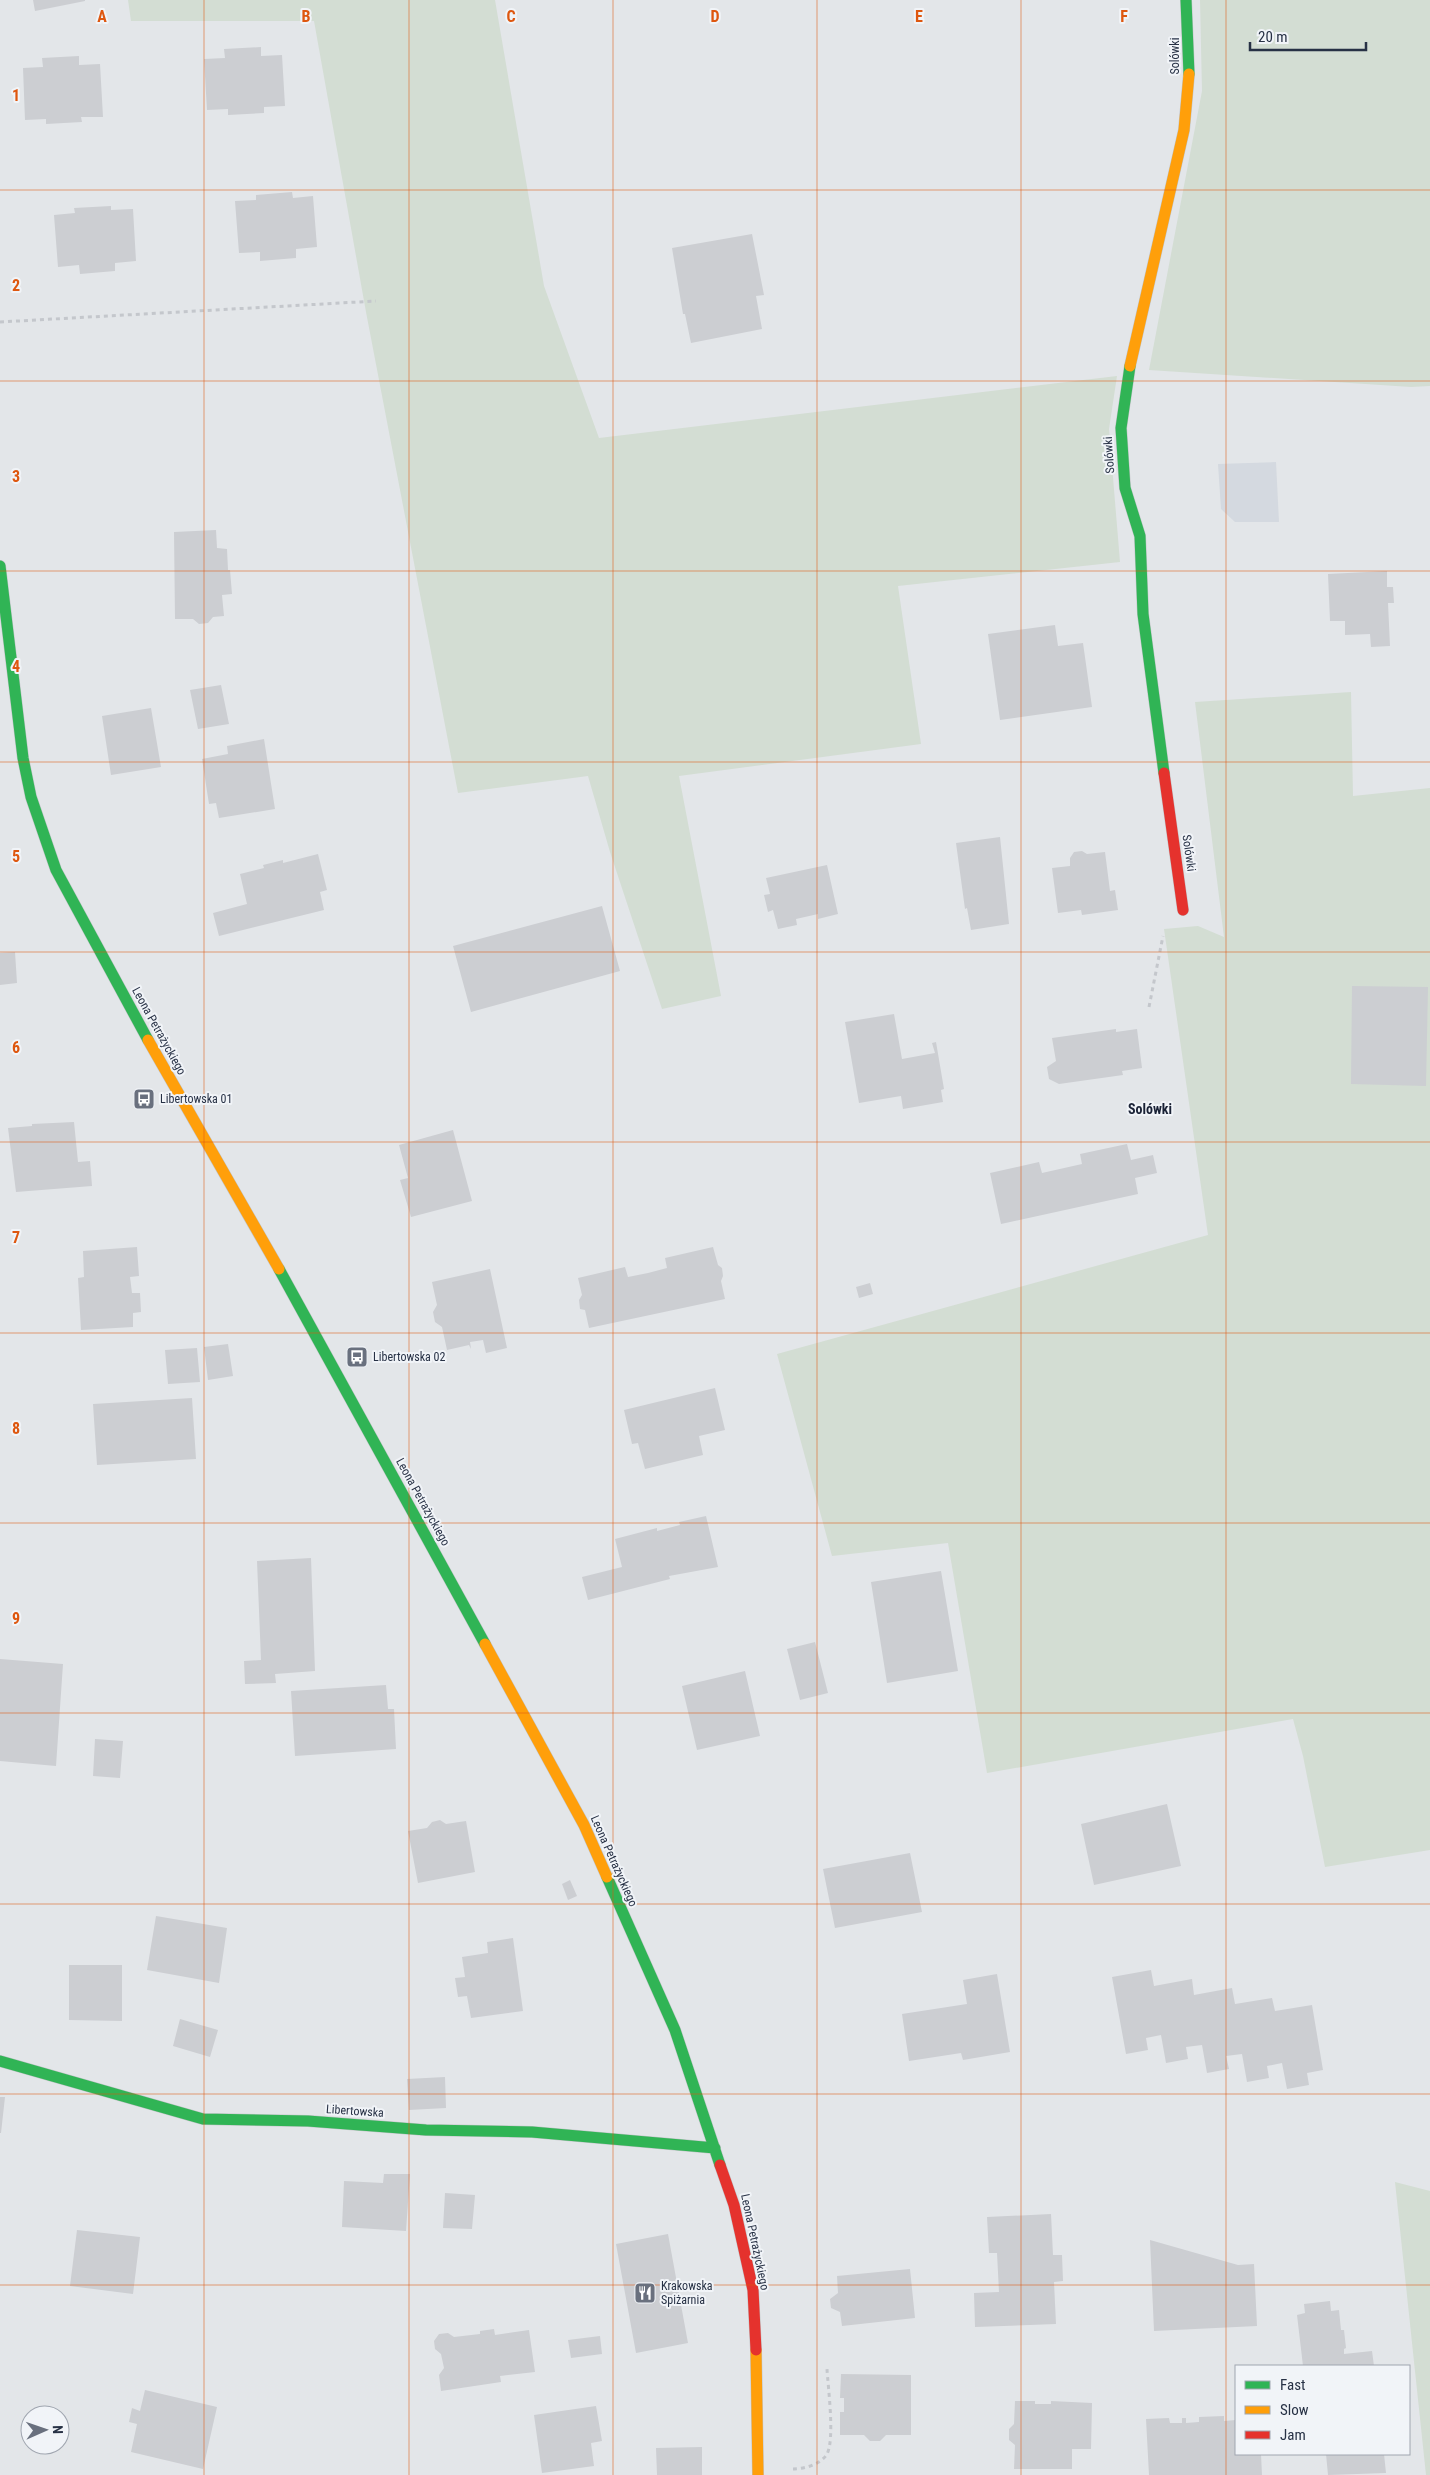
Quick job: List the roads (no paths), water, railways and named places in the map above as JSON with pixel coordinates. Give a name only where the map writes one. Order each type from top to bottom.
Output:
[{"type":"street","name":"Solówki","points":[[1183,910],[1143,614],[1140,536],[1125,488],[1121,428],[1130,368],[1184,130],[1190,64],[1186,0]]},
{"type":"street","name":"Leona Petrażyckiego","points":[[0,566],[23,758],[31,797],[56,870],[151,1046],[318,1337],[584,1825],[675,2030],[734,2205],[753,2290],[758,2376],[758,2475]]},
{"type":"street","name":"Libertowska","points":[[0,2061],[104,2089],[203,2119],[308,2121],[426,2130],[532,2132],[715,2148]]},
{"type":"place","name":"Libertowska 01","points":[[144,1099]]},
{"type":"place","name":"Libertowska 02","points":[[357,1357]]},
{"type":"place","name":"Krakowska Spiżarnia","points":[[645,2293]]},
{"type":"district","name":"Solówki","points":[[1150,1109]]}]
